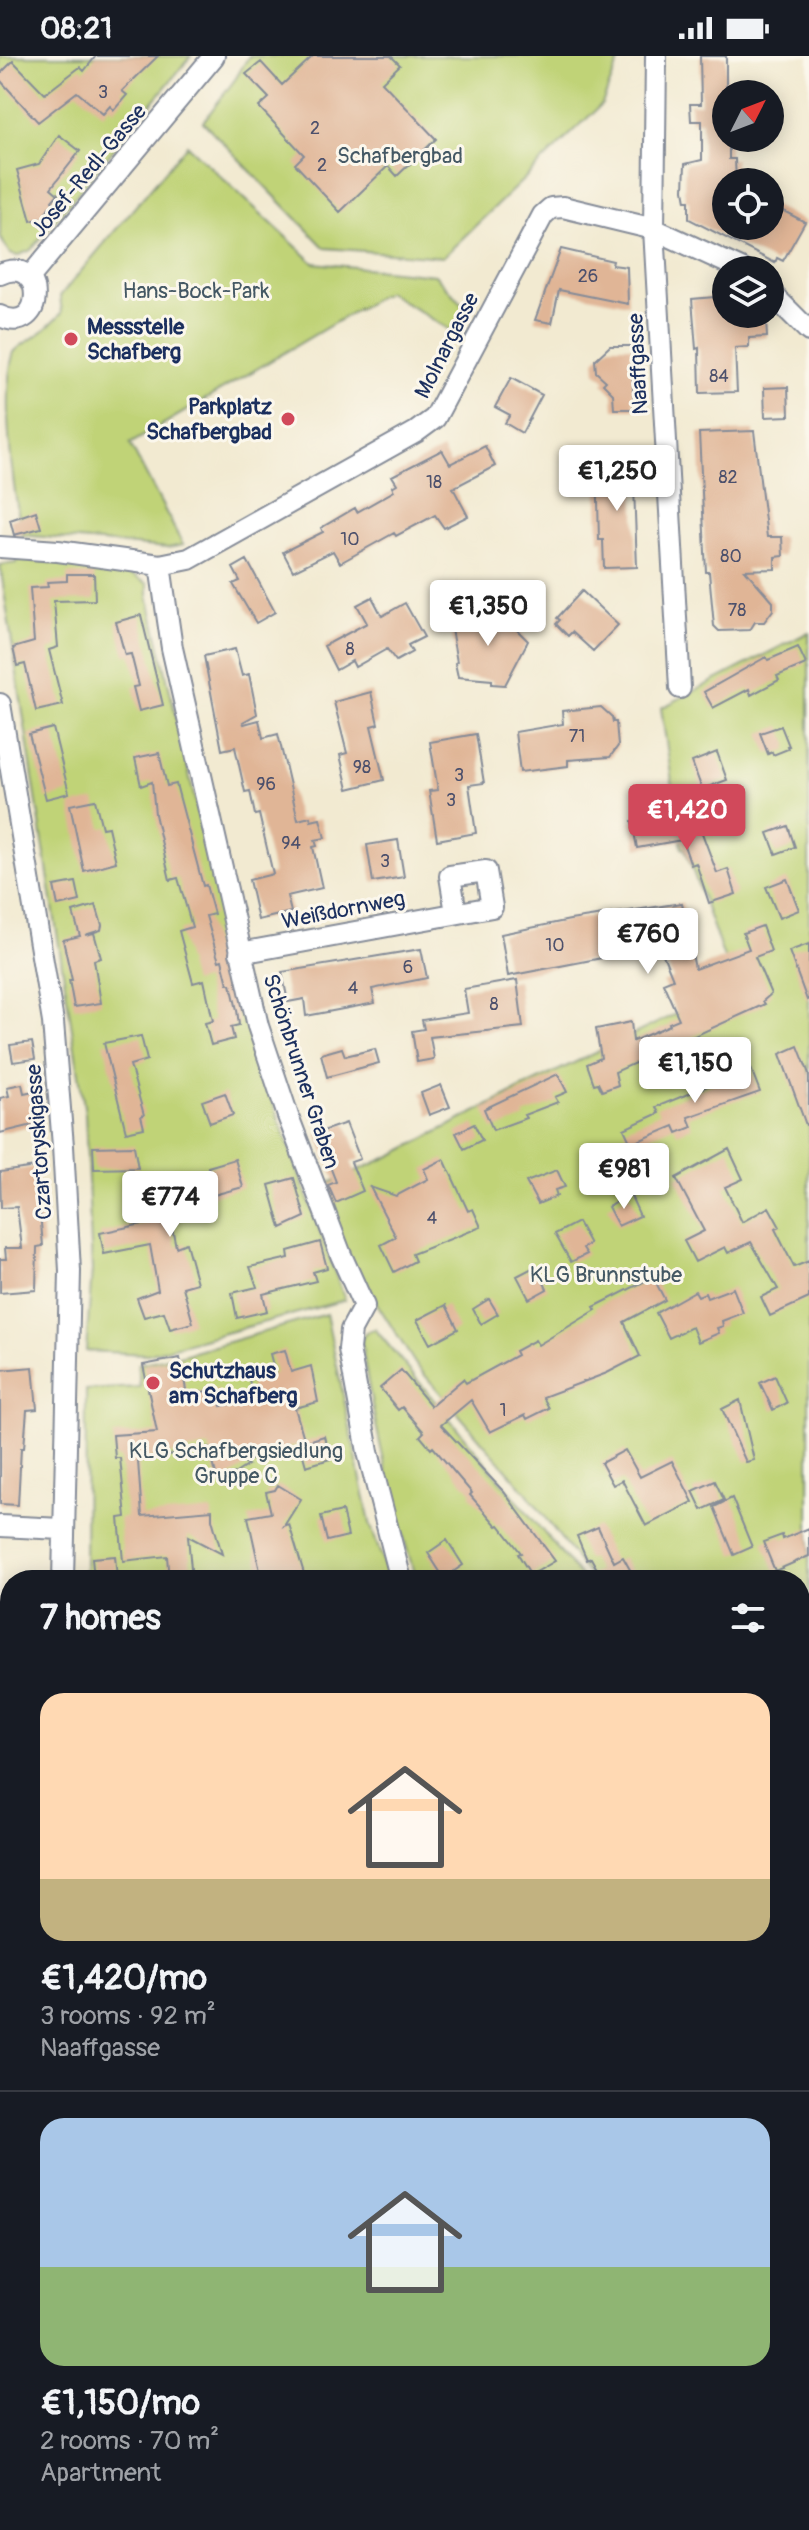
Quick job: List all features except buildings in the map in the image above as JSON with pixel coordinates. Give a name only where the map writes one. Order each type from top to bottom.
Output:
[{"type":"street","name":"Josef-Redl-Gasse","points":[[29,278],[214,56]]},
{"type":"street","points":[[656,56],[654,229],[713,256]]},
{"type":"street","name":"Molnargasse","points":[[0,547],[58,551],[160,565],[189,559],[397,443],[435,418],[512,271],[543,215],[551,208],[563,207],[654,229]]},
{"type":"street","name":"Naaffgasse","points":[[654,229],[680,688]]},
{"type":"street","points":[[0,274],[15,271],[29,278],[36,294],[30,311],[15,319],[0,316]]},
{"type":"street","points":[[784,306],[809,331]]},
{"type":"street","name":"Schönbrunner Graben","points":[[160,565],[172,648],[258,1026],[288,1116],[341,1255],[364,1306],[351,1330],[349,1349],[368,1452],[398,1570]]},
{"type":"street","name":"Czartoryskigasse","points":[[0,704],[48,991],[63,1146],[70,1271],[63,1570]]},
{"type":"street","name":"Weißdornweg","points":[[240,953],[456,913]]},
{"type":"street","points":[[0,1526],[62,1529]]},
{"type":"green space","points":[[0,56],[191,56],[31,250],[17,256],[10,254],[0,237]]},
{"type":"green space","name":"Schafbergbad","points":[[249,56],[621,56],[602,104],[443,257],[325,248],[203,122]]},
{"type":"green space","name":"Hans-Bock-Park","points":[[187,145],[314,263],[435,275],[469,311],[457,334],[387,292],[130,444],[183,545],[168,548],[22,535],[8,416],[14,352],[62,313],[60,296]]},
{"type":"green space","points":[[18,559],[123,570],[148,584],[148,595],[250,1040],[345,1300],[148,1354],[86,1351],[92,1270],[85,1113],[0,565],[16,563]]},
{"type":"green space","name":"KLG Brunnstube","points":[[809,632],[809,1570],[584,1570],[526,1492],[416,1365],[343,1250],[320,1187],[393,1155],[526,1086],[734,986],[685,849],[682,848],[661,708]]},
{"type":"green space","name":"KLG Schafbergsiedlung Gruppe C","points":[[326,1314],[370,1523],[386,1570],[85,1570],[86,1390],[140,1387],[138,1364],[183,1355]]},
{"type":"green space","points":[[375,1329],[575,1570],[413,1570],[371,1401],[361,1340],[366,1332]]},
{"type":"place","name":"Messstelle Schafberg","points":[[71,339]]},
{"type":"place","name":"Parkplatz Schafbergbad","points":[[288,419]]},
{"type":"place","name":"Schutzhaus am Schafberg","points":[[153,1383]]}]
